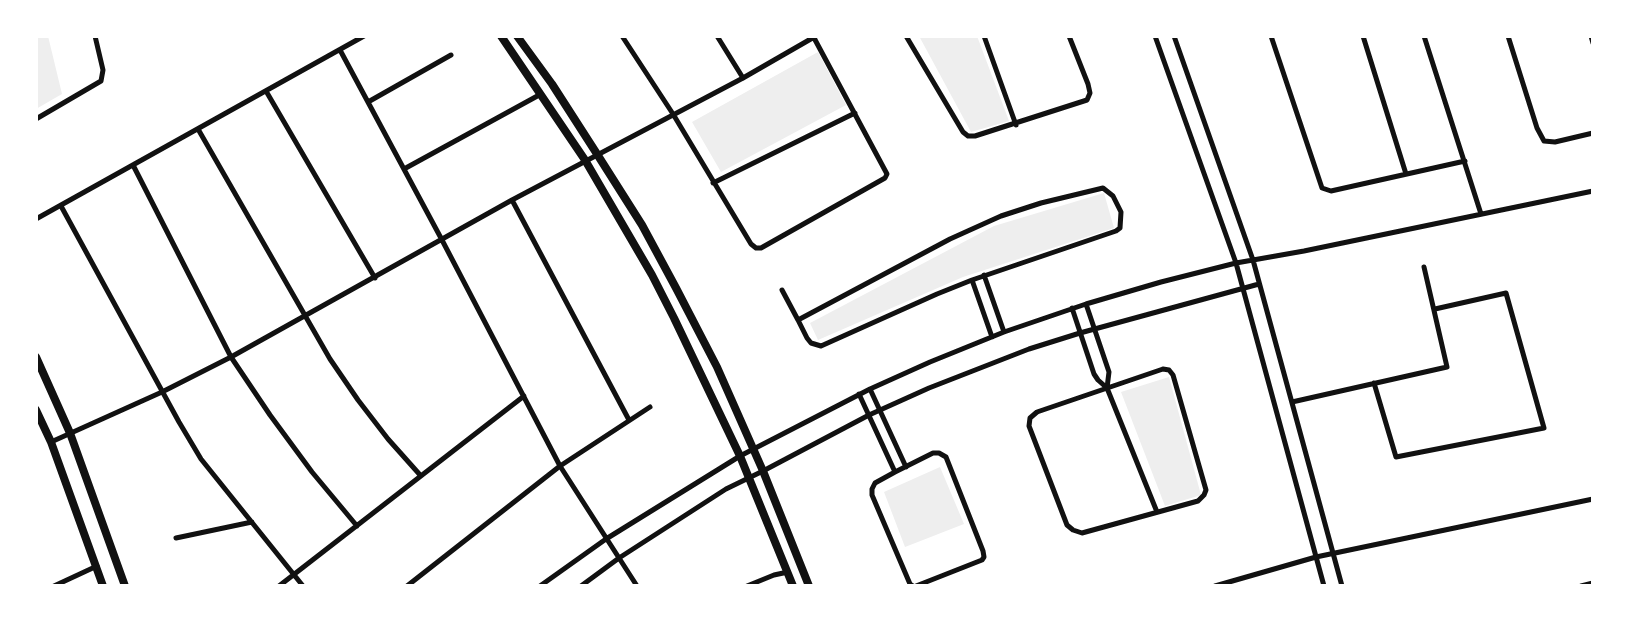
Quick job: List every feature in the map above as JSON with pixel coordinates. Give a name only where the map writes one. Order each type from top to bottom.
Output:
[{"type":"street","points":[[36,119],[101,81],[104,70],[95,36]]},
{"type":"street","points":[[349,36],[352,43]]},
{"type":"street","points":[[36,219],[364,36]]},
{"type":"street","points":[[501,36],[585,160],[670,309],[740,456],[793,586]]},
{"type":"street","points":[[517,36],[552,84],[642,224],[676,288],[716,367],[764,471],[809,586]]},
{"type":"street","points":[[51,442],[162,392],[231,357],[512,200],[585,160],[673,114],[743,78],[814,37],[885,169],[887,174],[885,178],[761,248],[756,248],[751,244],[673,114],[622,36]]},
{"type":"street","points":[[717,36],[743,78]]},
{"type":"street","points":[[906,36],[963,132],[968,136],[975,136],[1016,125],[1087,100],[1090,93],[1088,84],[1069,36]]},
{"type":"street","points":[[984,36],[1016,125]]},
{"type":"street","points":[[1155,36],[1236,263],[1324,586]]},
{"type":"street","points":[[1174,36],[1253,260],[1342,586]]},
{"type":"street","points":[[1271,36],[1322,188],[1331,190],[1465,161]]},
{"type":"street","points":[[1363,36],[1406,174]]},
{"type":"street","points":[[1424,36],[1481,214]]},
{"type":"street","points":[[1508,36],[1537,128],[1544,141],[1555,142],[1593,133]]},
{"type":"street","points":[[1591,36],[1593,43]]},
{"type":"street","points":[[340,50],[560,466],[637,586]]},
{"type":"street","points":[[368,102],[451,55]]},
{"type":"street","points":[[266,91],[375,278]]},
{"type":"street","points":[[404,169],[541,94]]},
{"type":"street","points":[[713,183],[855,113]]},
{"type":"street","points":[[198,129],[330,360],[388,439],[421,476]]},
{"type":"street","points":[[133,165],[231,357],[291,444],[357,526]]},
{"type":"street","points":[[782,290],[798,320],[811,343],[821,346],[984,275],[1116,231],[1120,228],[1121,221],[1118,203],[1106,190],[1098,188],[1041,203],[1002,216],[950,239],[798,320]]},
{"type":"street","points":[[540,586],[606,539],[740,456],[859,394],[1004,332],[1072,308],[1161,282],[1236,263],[1593,192]]},
{"type":"street","points":[[512,200],[629,420]]},
{"type":"street","points":[[61,206],[162,392],[201,459],[303,586]]},
{"type":"street","points":[[1292,402],[1447,367],[1424,267]]},
{"type":"street","points":[[984,275],[1004,332]]},
{"type":"street","points":[[972,280],[992,337]]},
{"type":"street","points":[[580,586],[701,504],[749,477],[880,410],[979,368],[1094,328],[1259,284]]},
{"type":"street","points":[[1374,383],[1396,457],[1544,428],[1506,293],[1435,309]]},
{"type":"street","points":[[1086,304],[1109,372],[1107,388]]},
{"type":"street","points":[[1072,308],[1094,374],[1107,388],[1157,512]]},
{"type":"street","points":[[36,357],[70,433],[125,586]]},
{"type":"street","points":[[1163,369],[1169,370],[1173,375],[1206,490],[1198,501],[1082,533],[1073,530],[1068,525],[1028,422],[1037,412],[1107,388],[1163,369]]},
{"type":"street","points":[[870,389],[906,466]]},
{"type":"street","points":[[859,394],[895,472]]},
{"type":"street","points":[[279,586],[524,396]]},
{"type":"street","points":[[406,586],[560,466],[650,407]]},
{"type":"street","points":[[36,410],[51,442],[103,586]]},
{"type":"street","points":[[934,453],[939,453],[946,457],[983,551],[984,556],[982,560],[915,586],[910,584],[872,495],[872,489],[875,484],[906,466],[934,453]]},
{"type":"street","points":[[1215,586],[1316,557],[1593,499]]},
{"type":"street","points":[[176,538],[252,522]]},
{"type":"street","points":[[54,586],[97,566]]},
{"type":"street","points":[[747,586],[774,575],[788,572]]},
{"type":"street","points":[[1581,586],[1593,583]]},
{"type":"shaded area","points":[[36,36],[48,36],[62,94],[36,109]]},
{"type":"shaded area","points":[[919,36],[977,36],[1009,121],[971,132]]},
{"type":"shaded area","points":[[818,52],[846,105],[721,172],[692,122]]},
{"type":"shaded area","points":[[1104,193],[1114,228],[963,277],[818,340],[810,323],[994,226]]},
{"type":"shaded area","points":[[1169,377],[1201,495],[1165,506],[1121,392]]},
{"type":"shaded area","points":[[940,467],[964,524],[905,547],[884,492]]}]
